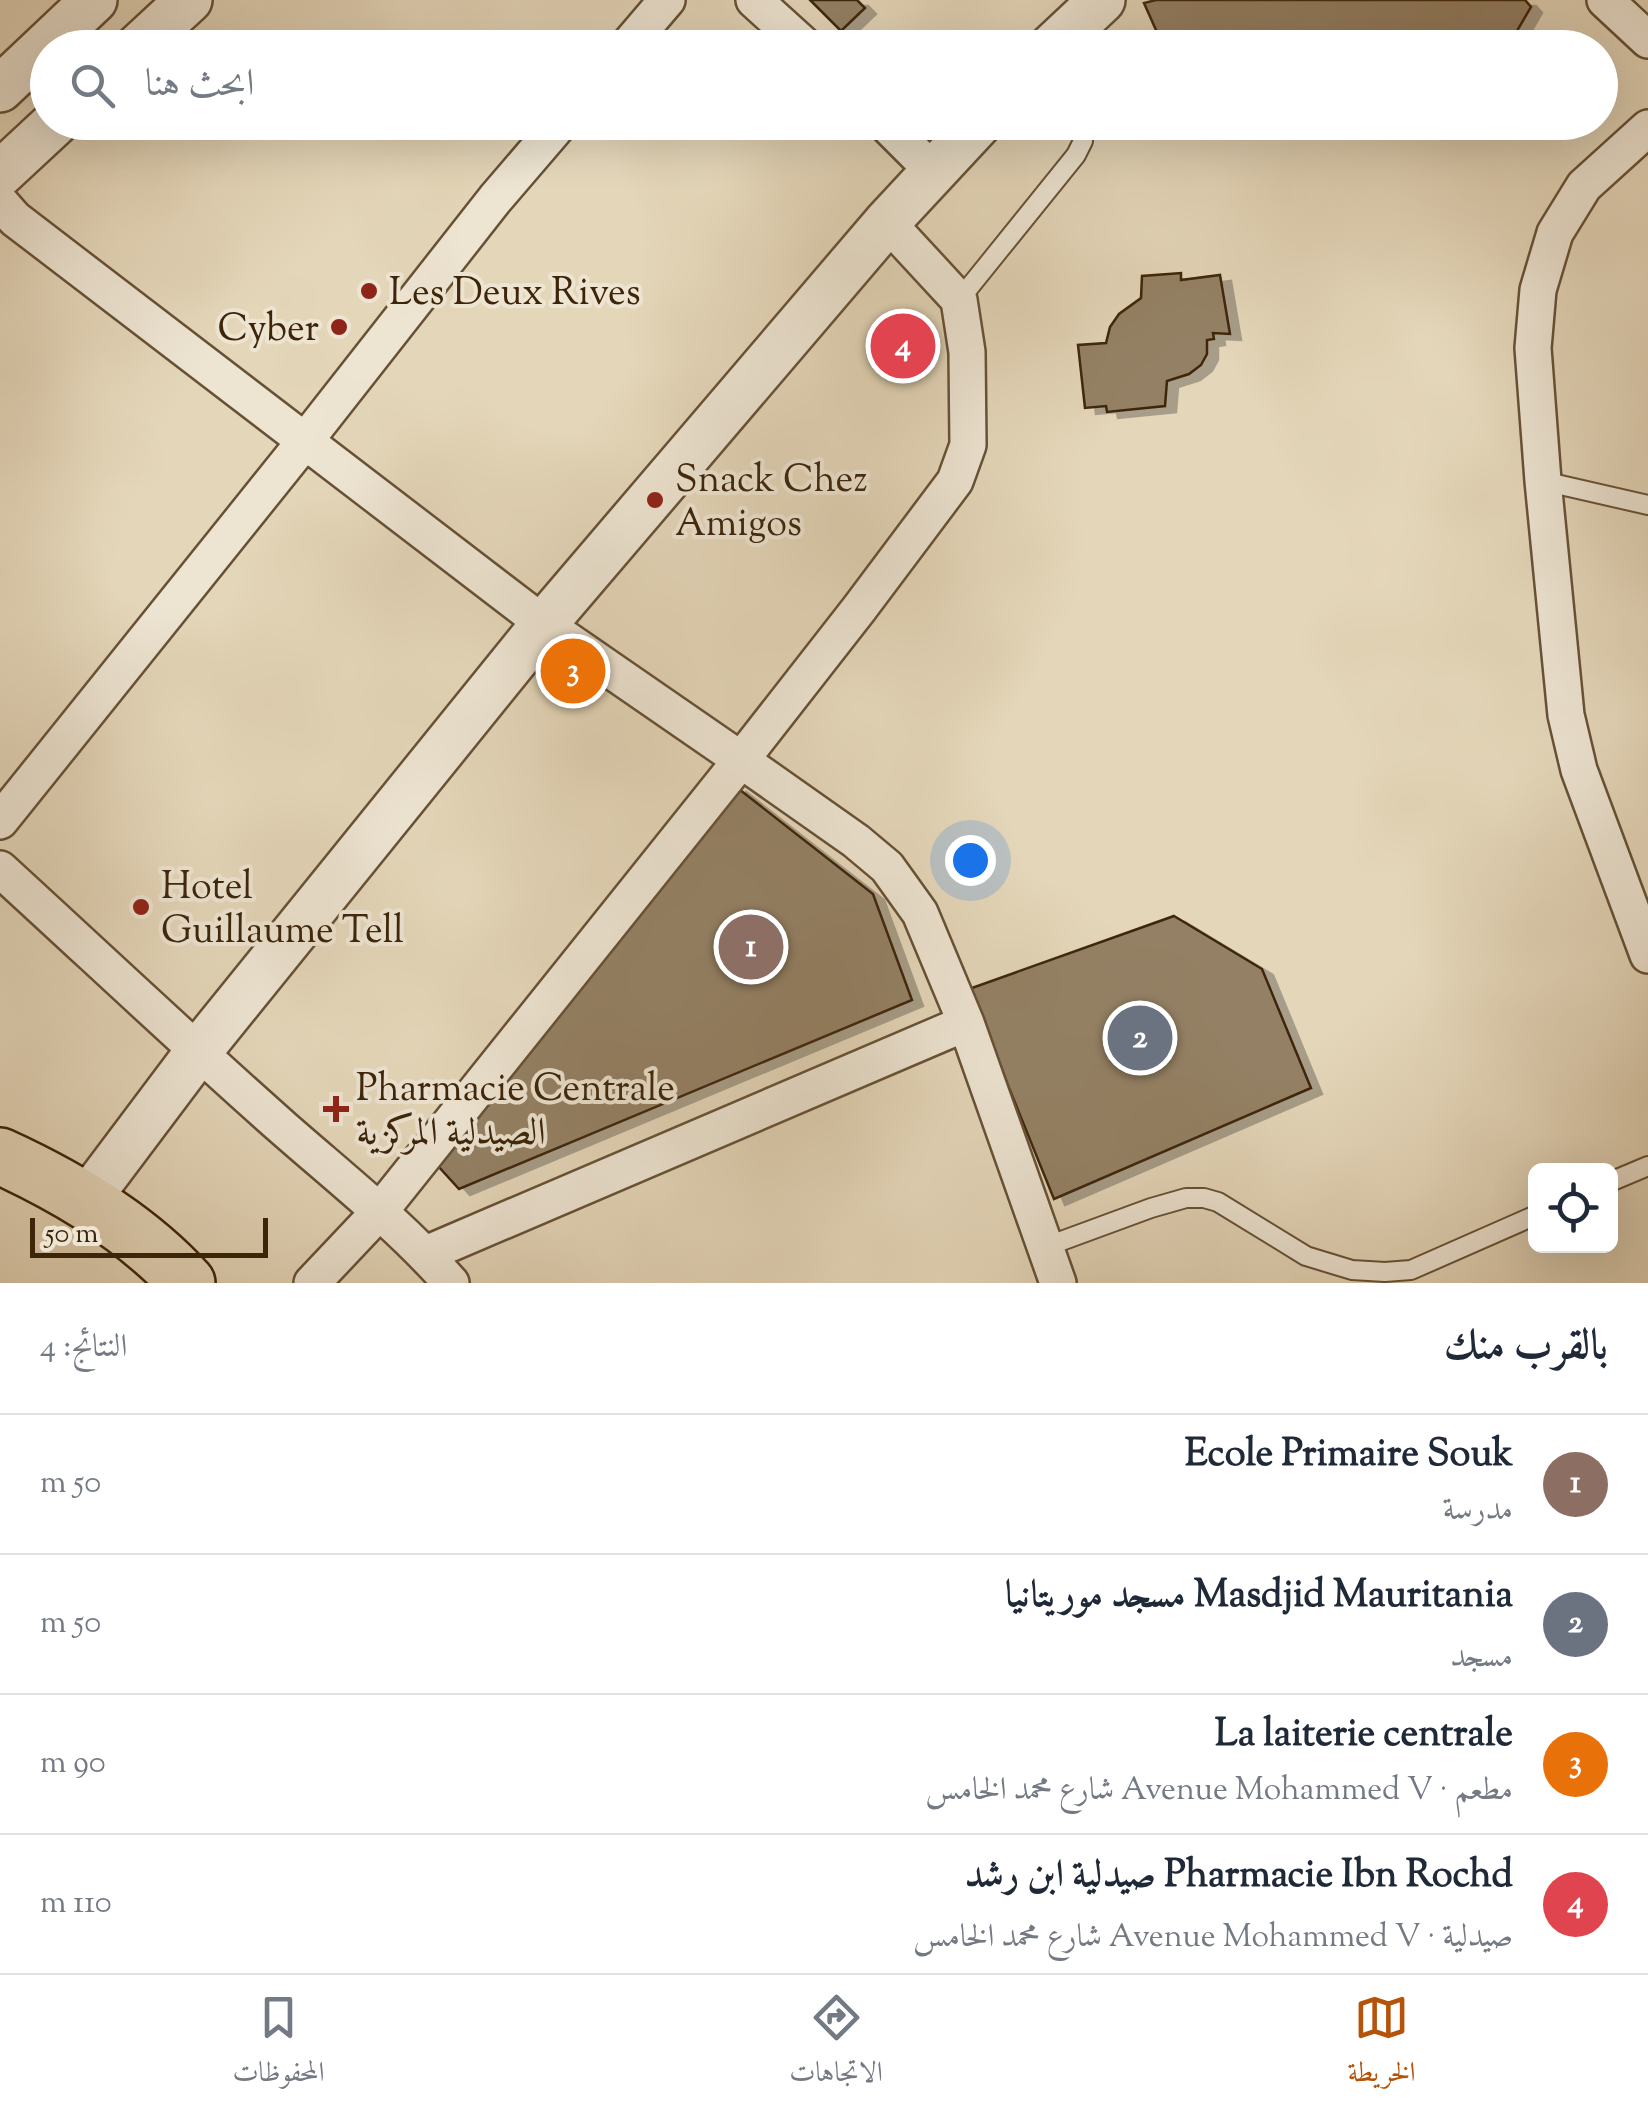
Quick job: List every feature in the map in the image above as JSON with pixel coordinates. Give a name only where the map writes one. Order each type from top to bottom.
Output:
[{"type":"main road","points":[[0,1156],[43,1176],[132,1232],[186,1283]]},
{"type":"street","points":[[63,30],[94,0]]},
{"type":"street","points":[[156,30],[189,0]]},
{"type":"street","points":[[641,30],[667,0]]},
{"type":"street","points":[[754,0],[787,30]]},
{"type":"street","points":[[1070,30],[1102,0]]},
{"type":"street","points":[[1605,0],[1648,40]]},
{"type":"street","points":[[0,90],[30,61]]},
{"type":"street","points":[[1648,128],[1584,186],[1555,233],[1538,290],[1533,348],[1566,715],[1579,770],[1648,956]]},
{"type":"street","points":[[0,174],[37,140]]},
{"type":"street","points":[[0,821],[546,140]]},
{"type":"street","points":[[902,140],[934,172]]},
{"type":"street","points":[[86,1201],[198,1052],[544,624],[888,222],[963,140]]},
{"type":"street","points":[[5,219],[544,624],[888,867],[920,913],[966,1024],[1058,1283]]},
{"type":"street","points":[[312,1283],[380,1211],[741,760],[954,481],[968,445],[967,352],[960,300],[888,222]]},
{"type":"street","points":[[0,869],[198,1052],[380,1211],[451,1283]]},
{"type":"street","points":[[426,1254],[966,1024]]},
{"type":"lane","points":[[960,300],[1076,155],[1082,140]]},
{"type":"lane","points":[[1542,481],[1648,504]]},
{"type":"lane","points":[[1618,1179],[1648,1166]]},
{"type":"lane","points":[[1046,1248],[1151,1208],[1186,1198],[1204,1198],[1218,1202],[1306,1256],[1352,1270],[1385,1272],[1411,1270],[1528,1218]]},
{"type":"building","points":[[810,0],[857,0],[865,8],[840,30]]},
{"type":"building","points":[[1525,0],[1531,7],[1518,30],[1156,30],[1144,3]]},
{"type":"building","points":[[1181,273],[1181,280],[1220,275],[1230,334],[1213,333],[1214,339],[1207,340],[1207,354],[1201,365],[1189,374],[1167,381],[1165,406],[1107,412],[1106,406],[1085,408],[1078,345],[1106,343],[1119,314],[1141,298],[1142,276]]},
{"type":"building","points":[[735,786],[873,894],[912,1000],[459,1189],[438,1166]]},
{"type":"building","points":[[1174,916],[1262,969],[1311,1088],[1054,1199],[969,989]]},
{"type":"place","name":"Les Deux Rives","points":[[369,291]]},
{"type":"place","name":"Cyber","points":[[339,327]]},
{"type":"place","name":"Pharmacie Ibn Rochd صيدلية ابن رشد","points":[[903,346]]},
{"type":"place","name":"Snack Chez Amigos","points":[[655,500]]},
{"type":"place","name":"La laiterie centrale","points":[[573,671]]},
{"type":"place","name":"Hotel Guillaume Tell","points":[[141,907]]},
{"type":"place","name":"Ecole Primaire Souk","points":[[751,947]]},
{"type":"place","name":"Masdjid Mauritania مسجد موريتانيا","points":[[1140,1038]]},
{"type":"place","name":"Pharmacie Centrale الصيدلية المركزية","points":[[336,1109]]}]
